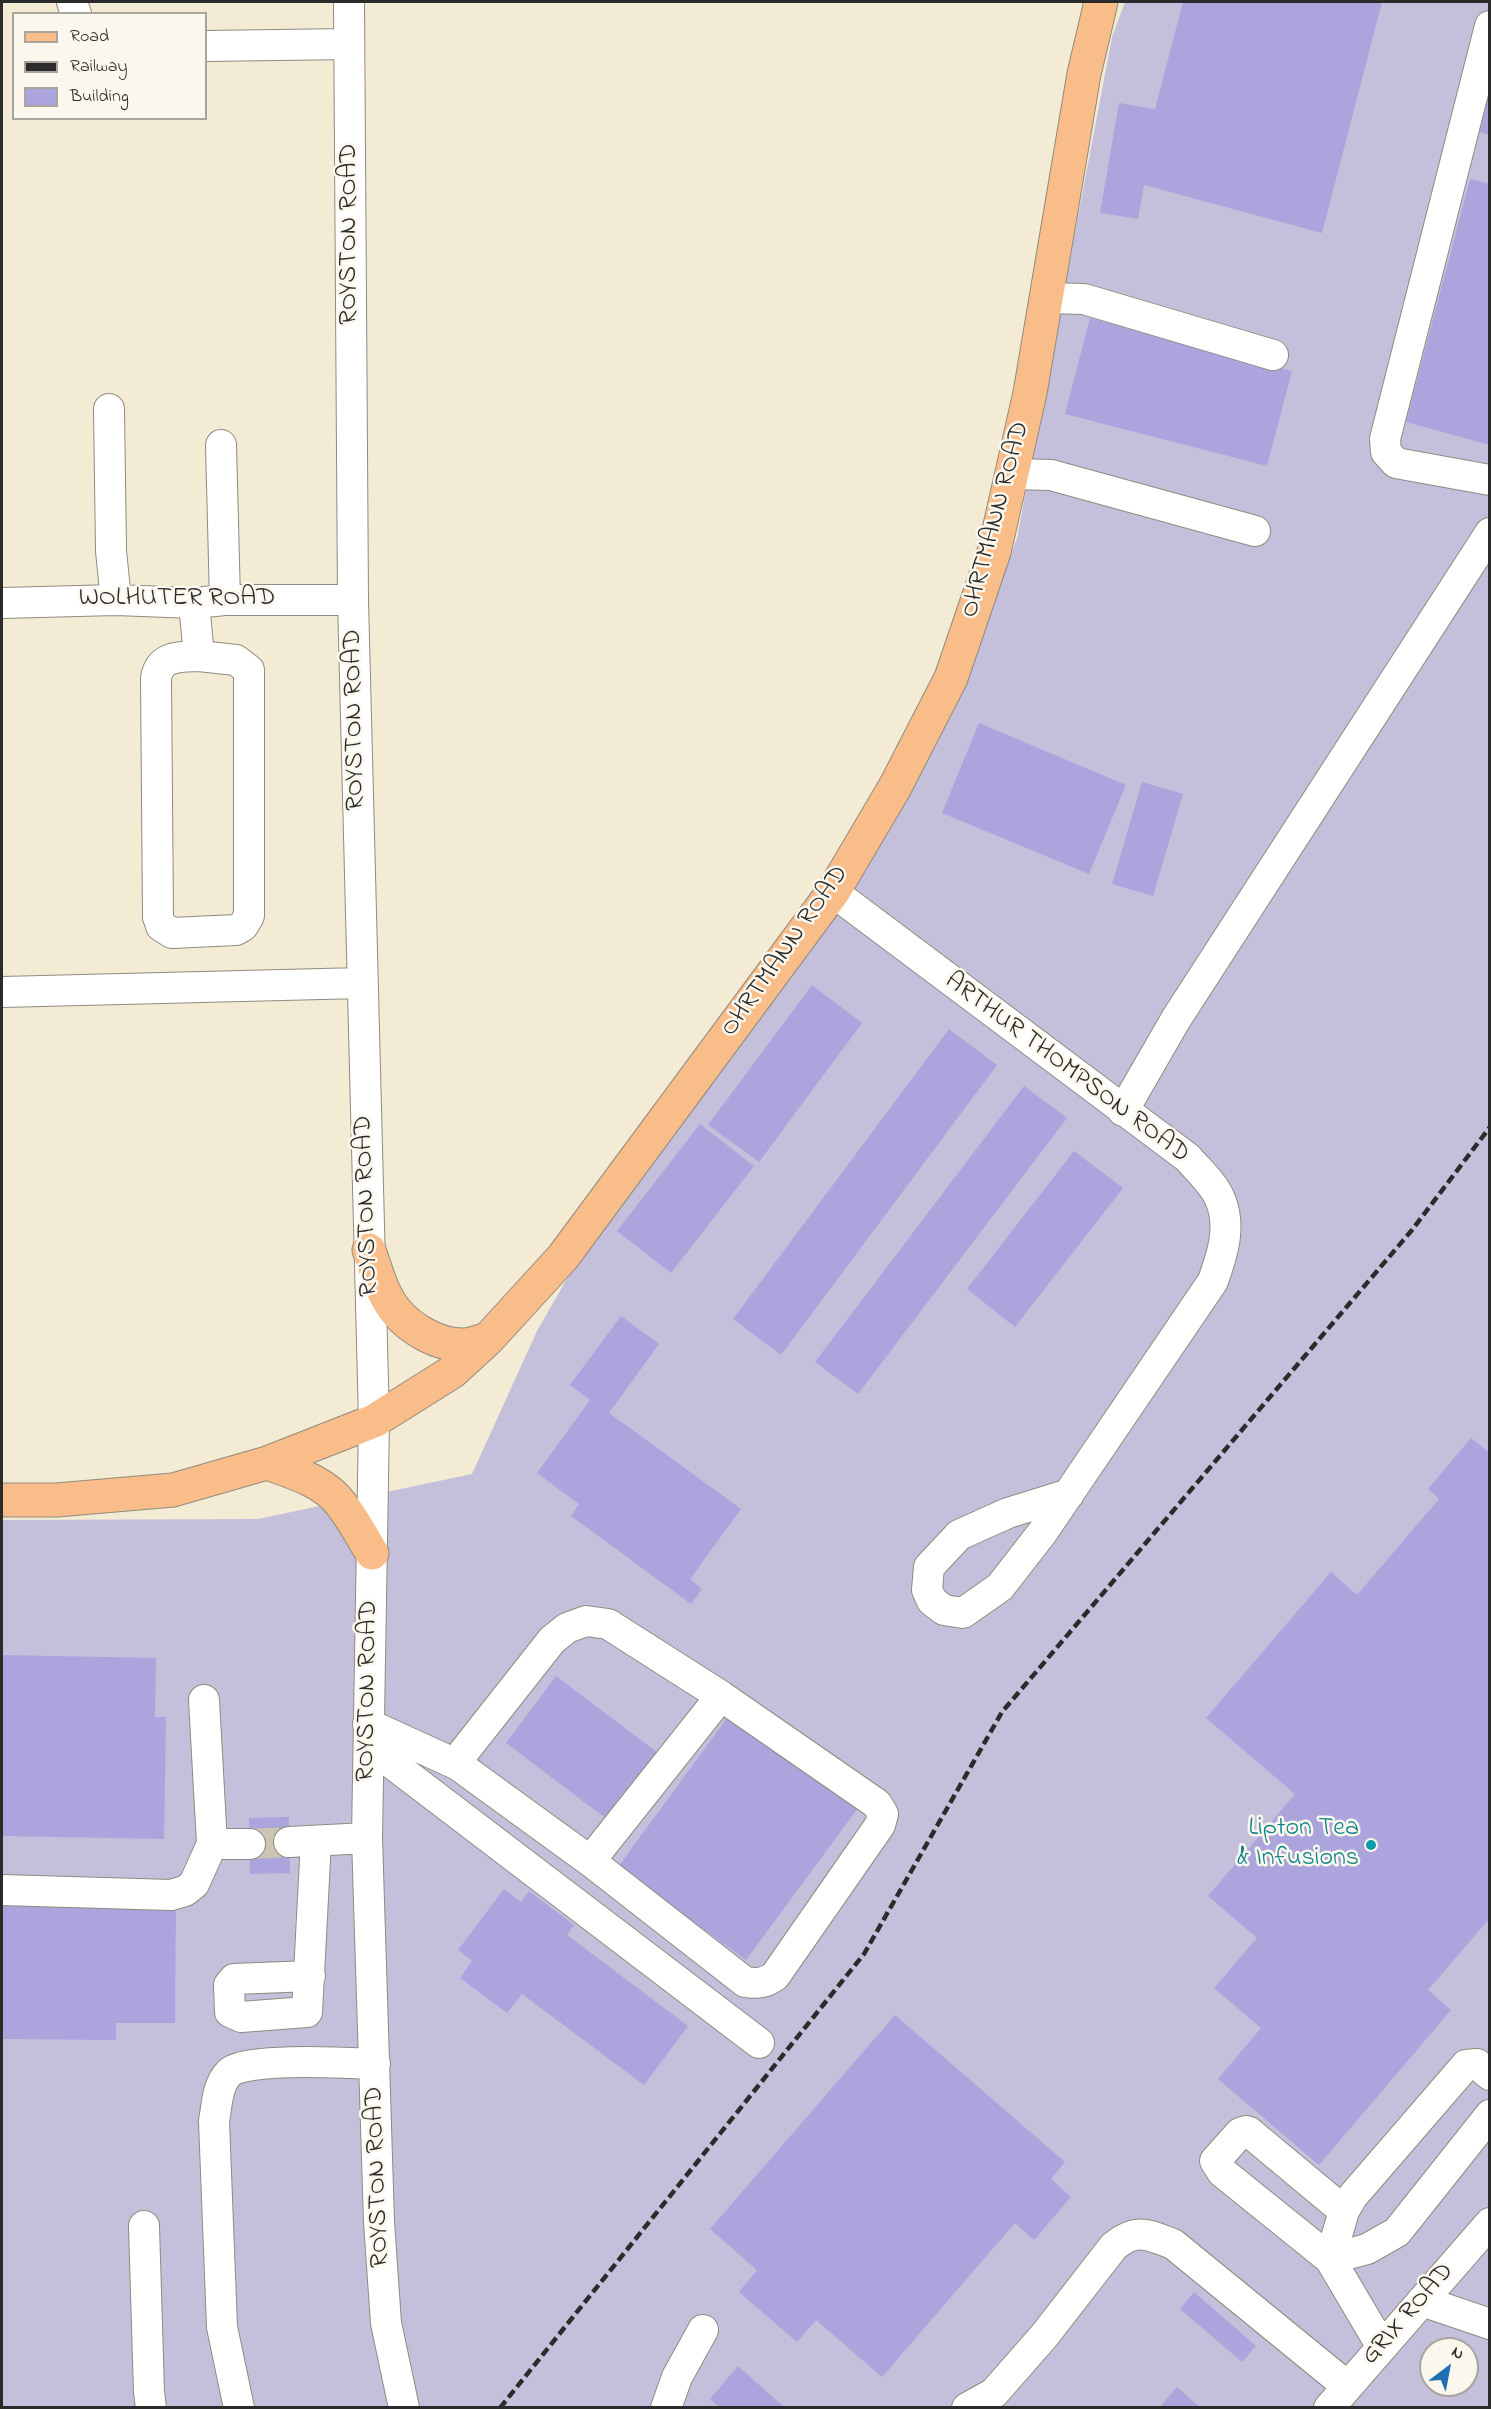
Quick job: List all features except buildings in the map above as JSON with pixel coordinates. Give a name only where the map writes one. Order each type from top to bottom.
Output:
[{"type":"main road","name":"OHRTMANN ROAD","points":[[2,1500],[57,1500],[173,1490],[267,1463],[374,1421],[453,1372],[488,1339],[563,1257],[833,892],[895,787],[951,678],[994,552],[1030,393],[1084,74],[1101,2]]},
{"type":"main road","points":[[369,1250],[382,1288],[395,1310],[419,1332],[447,1344],[466,1345],[488,1339]]},
{"type":"main road","points":[[267,1463],[292,1472],[327,1491],[341,1503],[372,1553]]},
{"type":"street","name":"ROYSTON ROAD","points":[[349,2],[353,600],[374,1421],[367,1838],[379,2222],[386,2323],[404,2408]]},
{"type":"street","points":[[1490,26],[1385,439],[1386,452],[1396,463],[1490,480]]},
{"type":"street","points":[[207,46],[350,44]]},
{"type":"street","points":[[1045,298],[1083,299],[1273,355]]},
{"type":"street","points":[[109,409],[111,551],[116,600]]},
{"type":"street","points":[[221,445],[225,600]]},
{"type":"street","points":[[1012,474],[1051,475],[1255,531]]},
{"type":"street","points":[[1123,1111],[1176,1019],[1490,533]]},
{"type":"street","name":"WOLHUTER ROAD","points":[[2,603],[116,600],[194,603],[225,600],[353,600]]},
{"type":"street","points":[[194,603],[199,656]]},
{"type":"street","points":[[199,656],[236,660],[246,665],[251,678],[249,916],[243,926],[236,930],[172,933],[161,926],[158,917],[156,678],[161,665],[168,658],[199,656]]},
{"type":"street","name":"ARTHUR THOMPSON ROAD","points":[[833,892],[1188,1158],[1220,1197],[1225,1218],[1225,1246],[1213,1281],[1070,1494],[1000,1587],[963,1613],[944,1610],[932,1601],[927,1590],[929,1567],[959,1535],[1008,1513],[1070,1494]]},
{"type":"street","points":[[2,992],[362,983]]},
{"type":"street","points":[[368,1735],[458,1765],[590,1861],[746,1982],[758,1984],[775,1976],[880,1825],[883,1814],[877,1804],[721,1696],[608,1624],[586,1621],[567,1628],[552,1640],[463,1753],[458,1765]]},
{"type":"street","points":[[590,1861],[721,1696]]},
{"type":"street","points":[[2,1890],[171,1895],[186,1892],[194,1884],[212,1844],[204,1700]]},
{"type":"street","points":[[368,1735],[759,2043]]},
{"type":"street","points":[[310,1976],[303,1841],[367,1838]]},
{"type":"street","points":[[212,1844],[250,1844]]},
{"type":"street","points":[[239,2408],[222,2326],[214,2121],[220,2088],[229,2072],[240,2067],[273,2063],[375,2064]]},
{"type":"street","points":[[1330,2259],[1344,2211],[1352,2197],[1466,2065],[1477,2064],[1490,2075]]},
{"type":"street","points":[[1330,2259],[1367,2249],[1397,2232],[1490,2115]]},
{"type":"street","points":[[1344,2211],[1246,2131],[1240,2133],[1215,2161],[1222,2172],[1330,2259],[1382,2347]]},
{"type":"street","name":"GRIX ROAD","points":[[1338,2397],[1490,2223]]},
{"type":"street","points":[[144,2226],[151,2408]]},
{"type":"street","points":[[967,2408],[994,2393],[1044,2336],[1114,2246],[1128,2235],[1147,2234],[1173,2244],[1338,2397]]},
{"type":"street","points":[[1422,2301],[1490,2324]]},
{"type":"street","points":[[666,2408],[677,2377],[703,2330]]},
{"type":"shaded area","points":[[1125,2],[1489,2],[1489,2407],[2,2407],[2,1520],[258,1519],[472,1474],[537,1331],[600,1221],[815,945],[910,794],[963,682],[1017,538],[1112,37]]},
{"type":"tunnel","points":[[250,1844],[289,1842]]},
{"type":"railway","points":[[500,2408],[864,1954],[1002,1712],[1412,1230],[1490,1127]]},
{"type":"place","name":"Lipton Tea & Infusions","points":[[1371,1845]]}]
